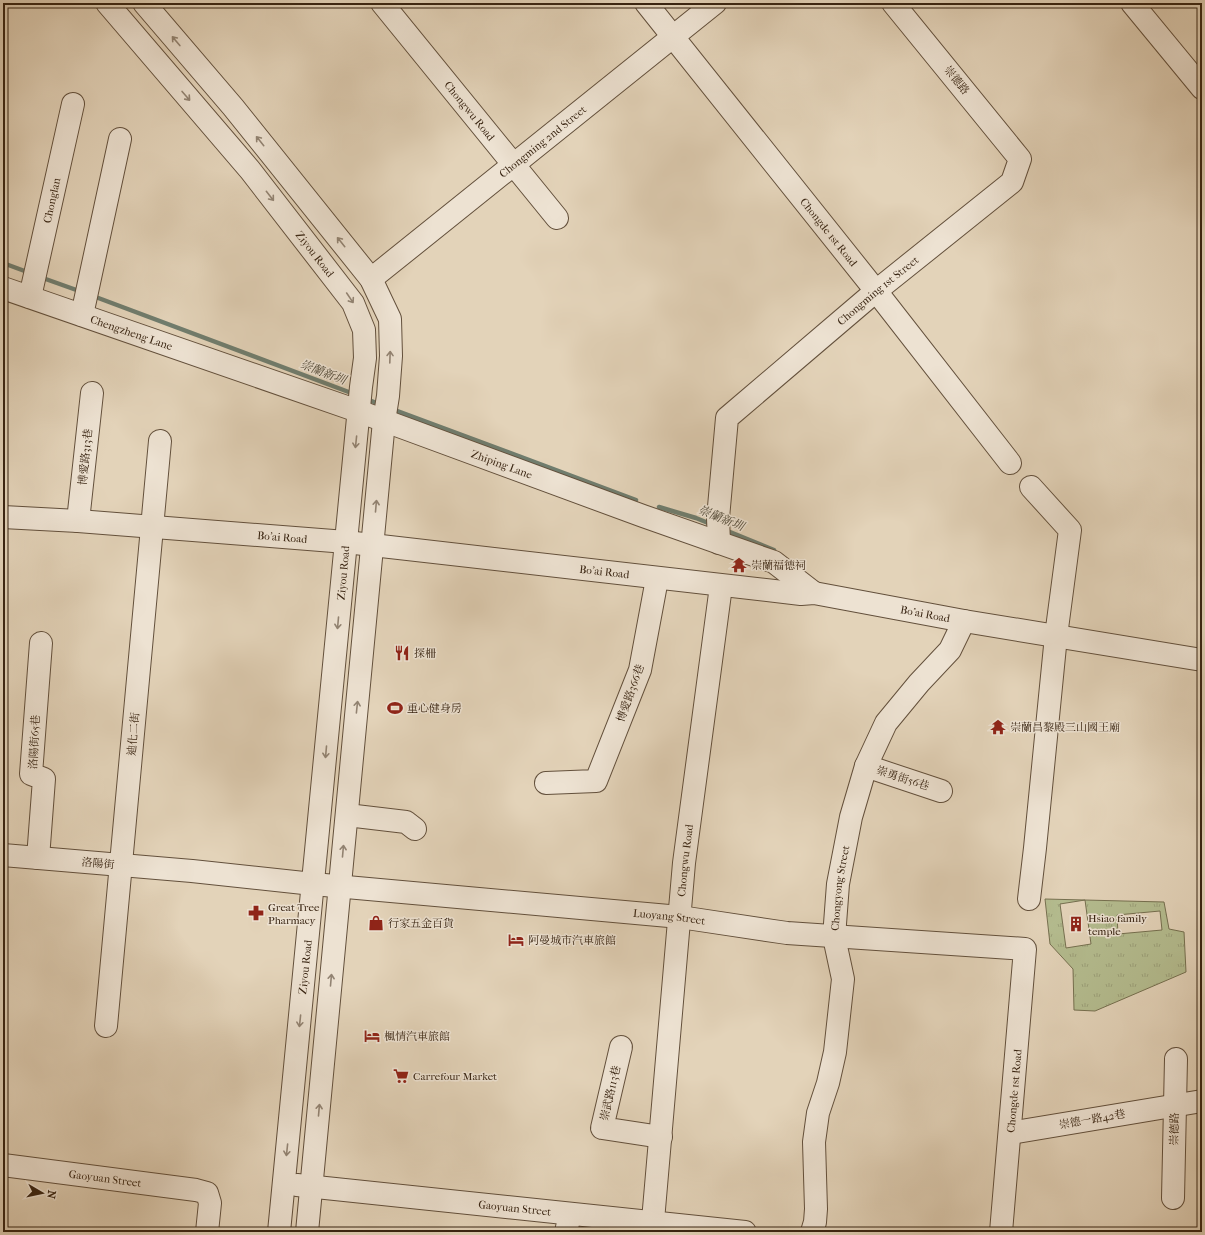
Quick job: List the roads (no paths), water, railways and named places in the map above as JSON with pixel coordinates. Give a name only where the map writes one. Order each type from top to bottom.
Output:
[{"type":"street","points":[[112,10],[136,3]]},
{"type":"street","points":[[144,3],[233,108],[370,279],[390,319],[390,356],[386,410],[307,1232]]},
{"type":"street","name":"Chongwu Road","points":[[382,3],[557,218]]},
{"type":"street","name":"Chongde 1st Road","points":[[646,3],[876,291],[1010,464]]},
{"type":"street","name":"Chongming 2nd Street","points":[[370,279],[715,3]]},
{"type":"street","name":"崇德路","points":[[893,3],[1020,159]]},
{"type":"street","points":[[1132,3],[1202,88]]},
{"type":"street","name":"Ziyou Road","points":[[112,10],[250,170],[353,303],[364,330],[365,358],[279,1232]]},
{"type":"street","name":"Chonglan","points":[[34,282],[73,104]]},
{"type":"street","points":[[85,301],[120,139]]},
{"type":"street","name":"Chongming 1st Street","points":[[718,532],[727,418],[876,291],[1012,182],[1020,159]]},
{"type":"street","name":"Chengzheng Lane","points":[[3,288],[34,282],[85,301],[182,349]]},
{"type":"street","name":"Zhiping Lane","points":[[182,349],[360,400],[718,532],[774,562],[814,593]]},
{"type":"street","name":"博愛路313巷","points":[[78,521],[92,393]]},
{"type":"street","name":"迪化二街","points":[[106,1026],[160,441]]},
{"type":"street","points":[[1029,899],[1056,636],[1070,530],[1031,487]]},
{"type":"street","name":"Bo'ai Road","points":[[3,517],[78,521],[346,542],[721,586],[801,594],[814,593],[964,621],[1202,660]]},
{"type":"street","name":"博愛路366巷","points":[[546,783],[596,781],[640,670],[657,579]]},
{"type":"street","name":"Chongwu Road","points":[[653,1227],[684,862],[721,586]]},
{"type":"street","name":"Chongyong Street","points":[[812,1232],[815,1222],[816,1209],[814,1142],[818,1114],[828,1083],[835,1052],[843,979],[834,937],[838,884],[852,817],[866,766],[886,723],[919,682],[950,650],[964,621]]},
{"type":"street","name":"洛陽街65巷","points":[[38,858],[44,779],[31,774],[42,643]]},
{"type":"street","name":"崇勇街56巷","points":[[866,766],[941,791]]},
{"type":"street","points":[[347,815],[406,822],[415,829]]},
{"type":"street","name":"洛陽街","points":[[3,855],[192,871],[313,884]]},
{"type":"street","name":"Luoyang Street","points":[[313,884],[680,918],[787,933],[1025,949]]},
{"type":"street","name":"Chongde 1st Road","points":[[1002,1232],[1025,949]]},
{"type":"street","name":"崇武路113巷","points":[[620,1047],[602,1128],[661,1137]]},
{"type":"street","name":"崇德路","points":[[1173,1198],[1176,1060]]},
{"type":"street","name":"崇德一路42巷","points":[[1010,1133],[1202,1101]]},
{"type":"street","name":"Gaoyuan Street","points":[[3,1165],[196,1190],[207,1193],[210,1203],[206,1232]]},
{"type":"street","name":"Gaoyuan Street","points":[[284,1183],[568,1223],[745,1232]]},
{"type":"waterway","name":"崇蘭新圳","points":[[3,263],[30,273]]},
{"type":"waterway","name":"崇蘭新圳","points":[[40,277],[82,292]]},
{"type":"waterway","name":"崇蘭新圳","points":[[93,296],[354,394]]},
{"type":"waterway","name":"崇蘭新圳","points":[[366,399],[382,405]]},
{"type":"waterway","name":"崇蘭新圳","points":[[392,409],[636,500]]},
{"type":"waterway","name":"崇蘭新圳","points":[[659,507],[696,518],[713,525]]},
{"type":"waterway","name":"崇蘭新圳","points":[[725,530],[774,550]]},
{"type":"place","name":"崇蘭福德祠","points":[[739,565]]},
{"type":"place","name":"探柵","points":[[402,653]]},
{"type":"place","name":"重心健身房","points":[[395,708]]},
{"type":"place","name":"崇蘭昌黎殿三山國王廟","points":[[998,727]]},
{"type":"place","name":"Great Tree Pharmacy","points":[[256,913]]},
{"type":"place","name":"行家五金百貨","points":[[376,923]]},
{"type":"place","name":"Hsiao family temple","points":[[1076,924]]},
{"type":"place","name":"阿曼城市汽車旅館","points":[[516,940]]},
{"type":"place","name":"楓情汽車旅館","points":[[372,1036]]},
{"type":"place","name":"Carrefour Market","points":[[401,1076]]}]
